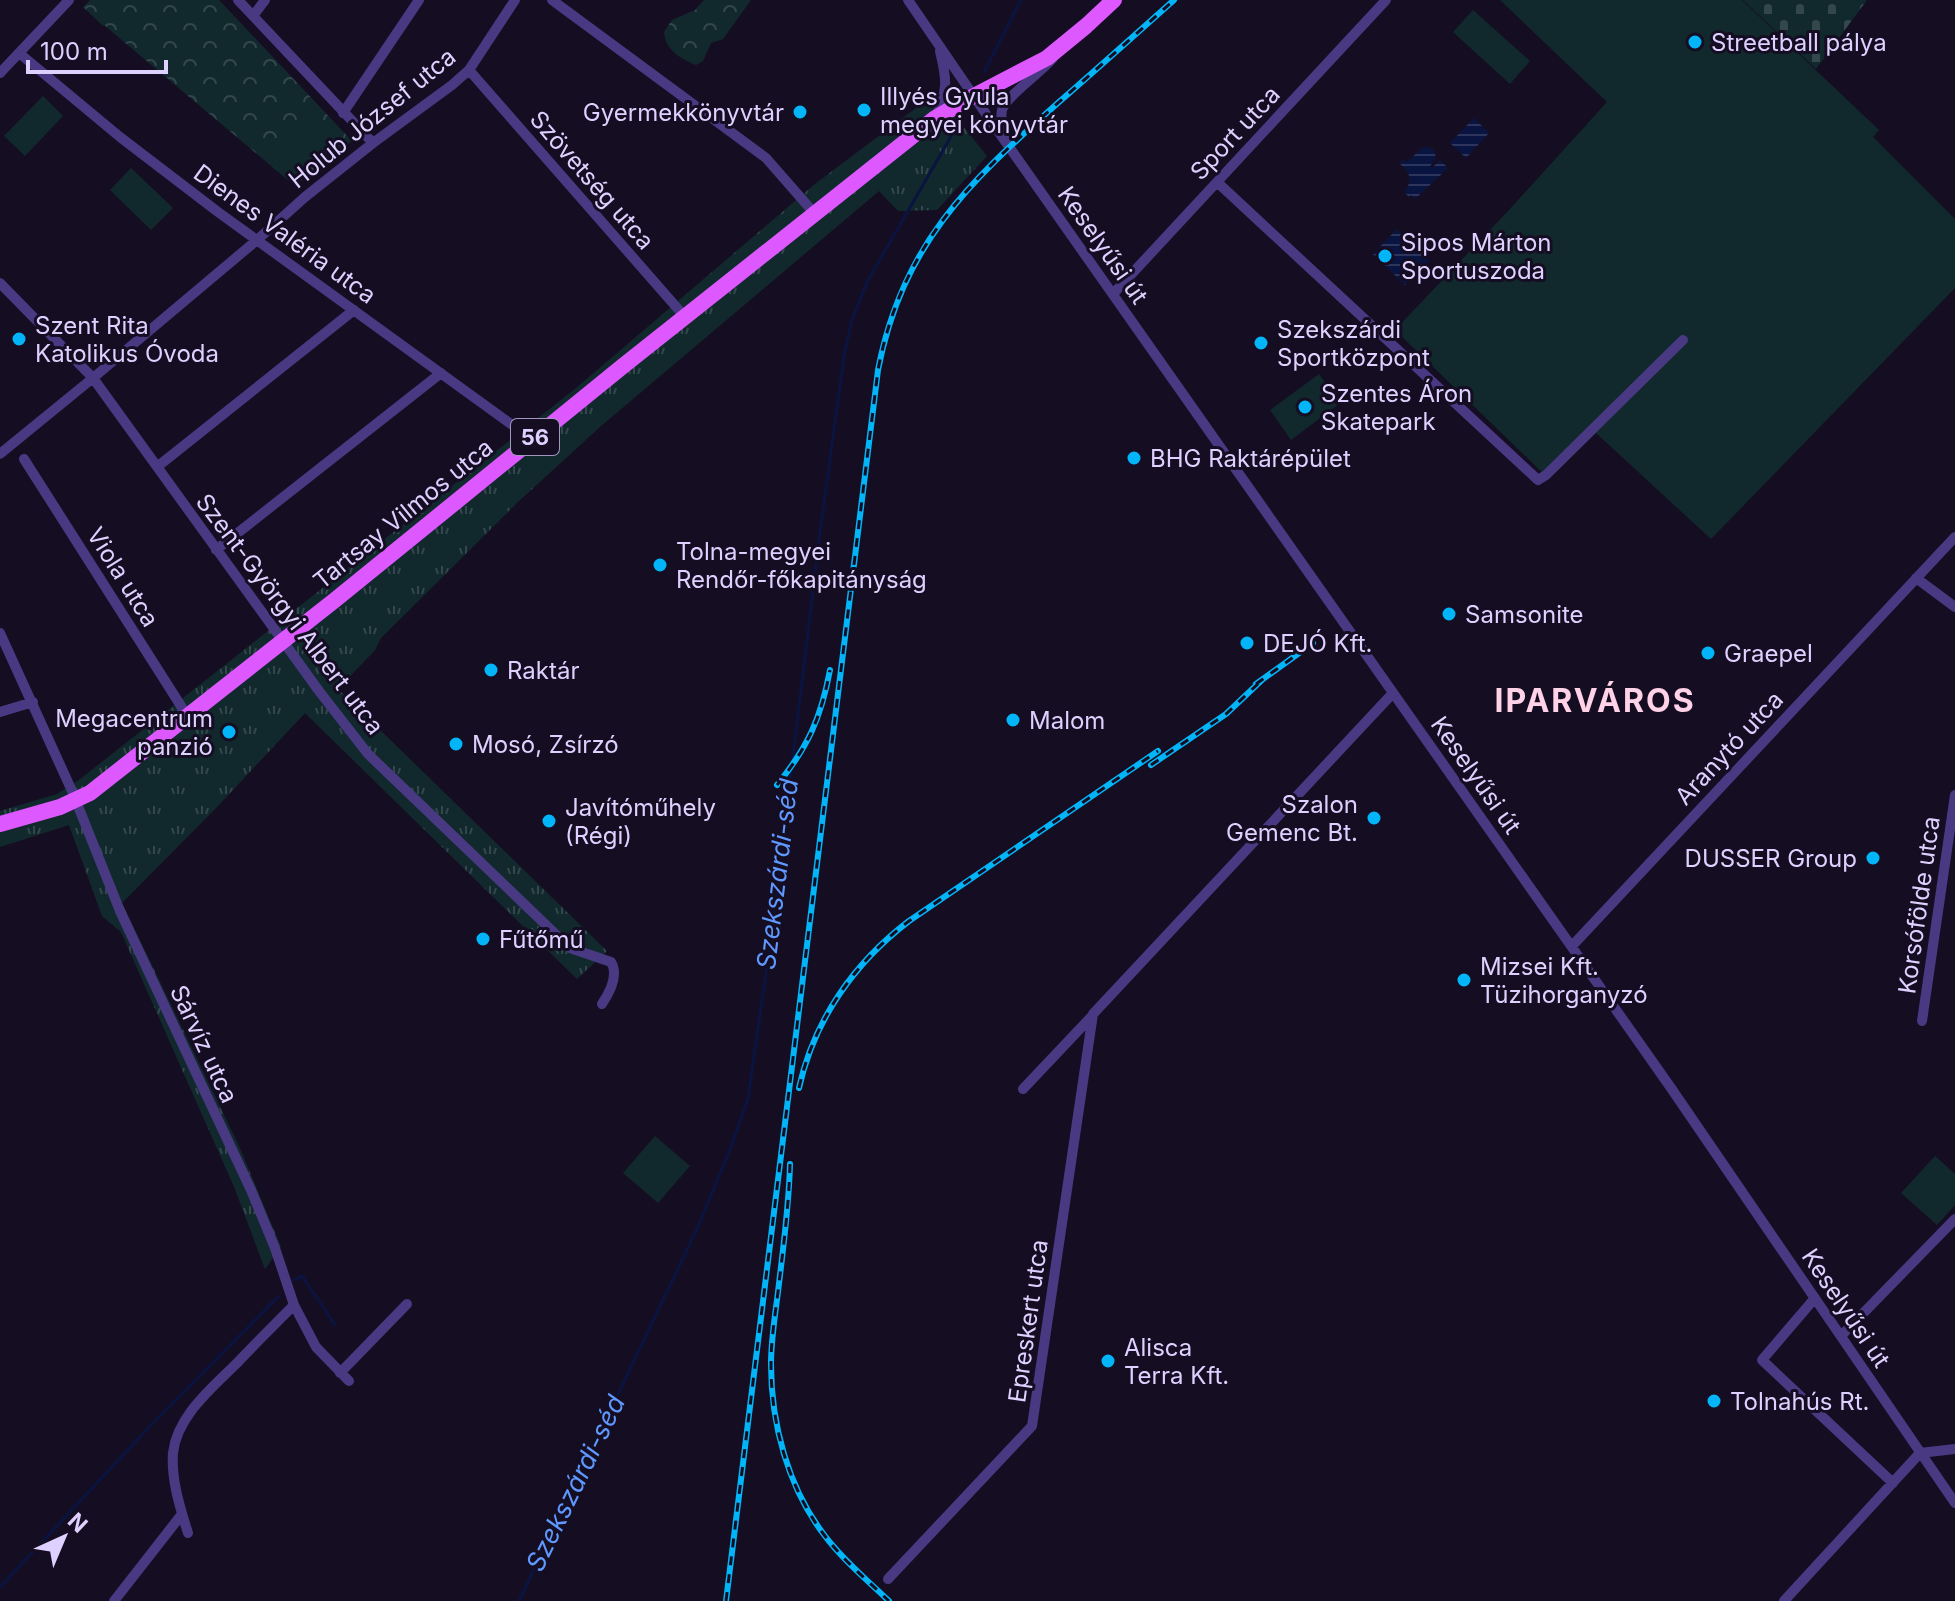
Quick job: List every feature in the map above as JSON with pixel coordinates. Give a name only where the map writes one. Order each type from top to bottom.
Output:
[{"type":"main road","name":"56","points":[[973,96],[1029,69],[1060,49],[1114,0]]},
{"type":"main road","name":"Tartsay Vilmos utca","points":[[0,824],[76,800],[128,765],[934,119],[973,96]]},
{"type":"street","points":[[0,73],[69,0]]},
{"type":"street","points":[[238,0],[373,143]]},
{"type":"street","points":[[253,16],[265,0]]},
{"type":"street","points":[[343,113],[419,0]]},
{"type":"street","name":"Holub József utca","points":[[0,454],[305,197],[452,85],[469,70],[515,0]]},
{"type":"street","points":[[552,0],[766,158],[815,214]]},
{"type":"street","name":"Keselyűsi út","points":[[908,0],[1572,946],[1955,1503]]},
{"type":"street","name":"Sport utca","points":[[1113,294],[1386,0]]},
{"type":"street","points":[[934,119],[944,98],[946,85],[939,45]]},
{"type":"street","points":[[1004,139],[1001,114],[1007,101],[1043,70],[1060,49]]},
{"type":"street","name":"Dienes Valéria utca","points":[[19,53],[120,137],[533,440]]},
{"type":"street","name":"Szövetség utca","points":[[469,70],[685,317]]},
{"type":"street","points":[[1217,182],[1538,480],[1683,340]]},
{"type":"street","name":"Szent-Györgyi Albert utca","points":[[0,283],[93,378],[368,754],[570,948],[613,965],[614,979],[602,1004]]},
{"type":"street","points":[[157,467],[354,310]]},
{"type":"street","points":[[216,550],[441,373]]},
{"type":"street","name":"Viola utca","points":[[24,459],[188,717]]},
{"type":"street","name":"Aranytó utca","points":[[1572,946],[1955,537]]},
{"type":"street","points":[[1916,578],[1955,607]]},
{"type":"street","name":"Sárvíz utca","points":[[0,633],[76,800],[120,911],[251,1190],[294,1305],[316,1347],[345,1377],[407,1304]]},
{"type":"street","points":[[1023,1089],[1393,693]]},
{"type":"street","points":[[0,712],[33,702]]},
{"type":"street","name":"Korsófölde utca","points":[[1922,1021],[1955,795]]},
{"type":"street","name":"Epreskert utca","points":[[888,1579],[1032,1426],[1093,1014]]},
{"type":"street","points":[[1841,1336],[1955,1219]]},
{"type":"street","points":[[1815,1298],[1762,1360],[1893,1483]]},
{"type":"street","points":[[188,1533],[173,1464],[173,1450],[180,1428],[203,1397],[294,1305]]},
{"type":"street","points":[[1784,1601],[1920,1453],[1955,1449]]},
{"type":"street","points":[[114,1601],[182,1514]]},
{"type":"green space","points":[[90,0],[219,0],[352,141],[295,186],[103,26],[83,7]]},
{"type":"green space","points":[[704,0],[751,0],[723,39],[711,43],[703,61],[696,65],[671,49],[664,32],[672,20],[695,10]]},
{"type":"green space","points":[[1500,0],[1742,0],[1879,130],[1873,137],[1955,219],[1955,288],[1711,539],[1596,433],[1549,479],[1395,330],[1607,102]]},
{"type":"green space","points":[[1743,0],[1867,0],[1816,69]]},
{"type":"green space","points":[[1473,10],[1530,61],[1510,84],[1453,32]]},
{"type":"green space","points":[[936,93],[987,156],[937,210],[898,211],[879,191],[601,426],[519,501],[381,638],[375,650],[338,689],[607,951],[577,979],[305,713],[122,903],[239,1146],[281,1247],[265,1269],[235,1189],[121,932],[102,916],[69,825],[0,847],[0,811],[57,794],[79,780],[575,389],[815,184]]},
{"type":"green space","points":[[43,96],[63,116],[25,156],[4,136]]},
{"type":"green space","points":[[308,109],[334,136],[289,179],[264,151]]},
{"type":"green space","points":[[131,168],[173,208],[151,230],[110,190]]},
{"type":"green space","name":"Szentes Áron Skatepark","points":[[1319,374],[1340,403],[1291,440],[1270,410]]},
{"type":"green space","points":[[655,1136],[690,1166],[658,1203],[623,1173]]},
{"type":"green space","points":[[1935,1156],[1955,1174],[1955,1205],[1937,1225],[1901,1193]]},
{"type":"shaded area","points":[[1474,118],[1489,133],[1466,158],[1450,143]]},
{"type":"shaded area","points":[[1428,147],[1435,156],[1430,166],[1432,168],[1440,160],[1448,168],[1415,199],[1404,192],[1410,177],[1400,164],[1403,159],[1407,162],[1422,148]]},
{"type":"shaded area","points":[[1397,229],[1429,261],[1405,285],[1373,254]]},
{"type":"waterway","name":"Szekszárdi-séd","points":[[984,72],[1021,0]]},
{"type":"waterway","name":"Szekszárdi-séd","points":[[519,1601],[697,1229],[748,1099],[844,356],[852,320],[867,282],[955,126]]},
{"type":"waterway","points":[[294,1280],[302,1276],[335,1325]]},
{"type":"waterway","points":[[0,1587],[151,1425],[279,1296]]},
{"type":"railway","points":[[726,1601],[878,370],[889,326],[922,252],[968,189],[1026,132],[1174,0]]},
{"type":"railway","points":[[1256,684],[1313,643]]},
{"type":"railway","points":[[777,785],[812,731],[830,670]]},
{"type":"railway","points":[[1151,765],[1226,714],[1263,679]]},
{"type":"railway","points":[[799,1088],[826,1016],[854,974],[889,937],[1158,751]]},
{"type":"railway","points":[[790,1164],[771,1355],[778,1432],[792,1476],[812,1517],[840,1553],[889,1601]]},
{"type":"place","name":"Streetball pálya","points":[[1695,42]]},
{"type":"place","name":"Illyés Gyula megyei könyvtár","points":[[864,110]]},
{"type":"place","name":"Gyermekkönyvtár","points":[[800,112]]},
{"type":"place","name":"Sipos Márton Sportuszoda","points":[[1385,256]]},
{"type":"place","name":"Szent Rita Katolikus Óvoda","points":[[19,339]]},
{"type":"place","name":"Szekszárdi Sportközpont","points":[[1261,343]]},
{"type":"place","name":"Szentes Áron Skatepark","points":[[1305,407]]},
{"type":"place","name":"BHG Raktárépület","points":[[1134,458]]},
{"type":"place","name":"Tolna-megyei Rendőr-főkapitányság","points":[[660,565]]},
{"type":"place","name":"Samsonite","points":[[1449,614]]},
{"type":"place","name":"DEJÓ Kft.","points":[[1247,643]]},
{"type":"place","name":"Graepel","points":[[1708,653]]},
{"type":"place","name":"Raktár","points":[[491,670]]},
{"type":"place","name":"Malom","points":[[1013,720]]},
{"type":"place","name":"Megacentrum panzió","points":[[229,732]]},
{"type":"place","name":"Mosó, Zsírzó","points":[[456,744]]},
{"type":"place","name":"Szalon Gemenc Bt.","points":[[1374,818]]},
{"type":"place","name":"Javítóműhely (Régi)","points":[[549,821]]},
{"type":"place","name":"DUSSER Group","points":[[1873,858]]},
{"type":"place","name":"Fűtőmű","points":[[483,939]]},
{"type":"place","name":"Mizsei Kft. Tüzihorganyzó","points":[[1464,980]]},
{"type":"place","name":"Alisca Terra Kft.","points":[[1108,1361]]},
{"type":"place","name":"Tolnahús Rt.","points":[[1714,1401]]},
{"type":"district","name":"IPARVÁROS","points":[[1595,700]]}]
